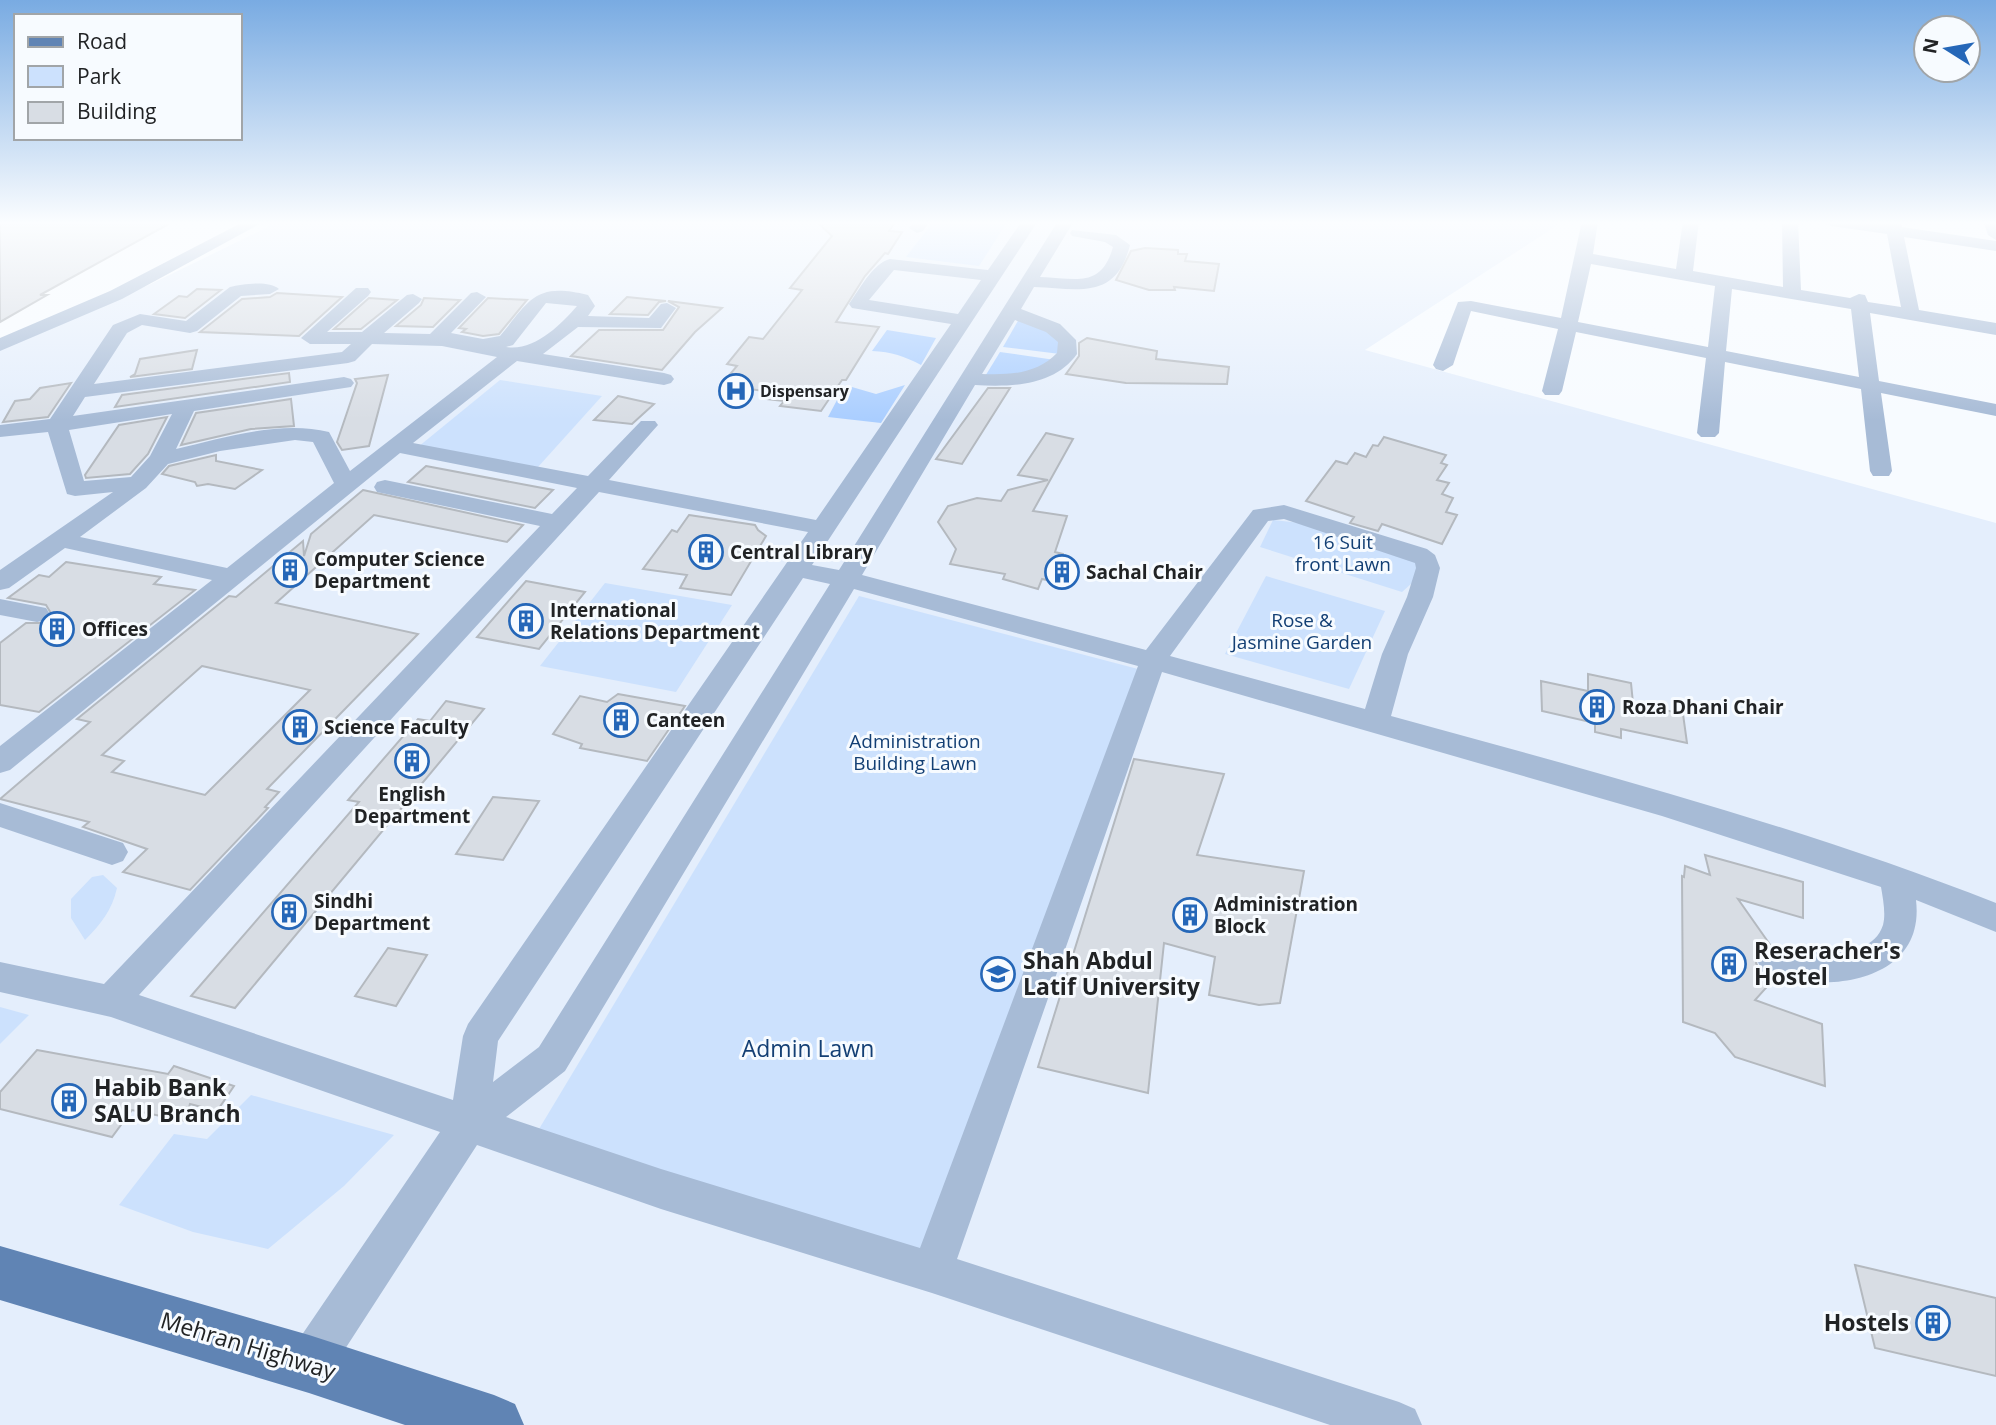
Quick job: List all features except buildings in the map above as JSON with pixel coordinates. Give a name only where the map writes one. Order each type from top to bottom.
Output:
[{"type":"main road","name":"Mehran Highway","points":[[0,1273],[309,1364],[494,1425]]},
{"type":"street","points":[[0,345],[130,288]]},
{"type":"street","points":[[869,288],[858,304],[963,320]]},
{"type":"street","points":[[468,1124],[481,1036],[984,288]]},
{"type":"street","points":[[309,1364],[468,1124],[552,1059],[1024,288]]},
{"type":"street","points":[[1552,391],[1577,288]]},
{"type":"street","points":[[1708,433],[1723,288]]},
{"type":"street","points":[[1766,288],[1793,291]]},
{"type":"street","points":[[1773,288],[1911,311],[1996,329]]},
{"type":"street","points":[[1906,288],[1911,311]]},
{"type":"street","points":[[138,483],[75,489],[57,425],[120,329],[140,319],[190,327],[236,291],[270,289]]},
{"type":"street","points":[[362,292],[310,338],[442,340],[514,355],[664,379]]},
{"type":"street","points":[[0,762],[495,367],[514,355],[536,350],[574,321],[586,306],[582,299],[540,299],[506,341],[483,345],[438,336],[477,297]]},
{"type":"street","points":[[79,392],[348,357],[413,299]]},
{"type":"street","points":[[1859,302],[1881,471]]},
{"type":"street","points":[[1443,365],[1464,306],[1996,410]]},
{"type":"street","points":[[574,321],[654,324],[667,308]]},
{"type":"street","points":[[967,379],[998,381],[1027,377],[1052,367],[1067,355],[1068,340],[1053,328],[1009,311]]},
{"type":"street","points":[[1911,311],[1996,322]]},
{"type":"street","points":[[0,431],[344,383]]},
{"type":"street","points":[[0,582],[108,508],[138,483],[160,459],[186,406]]},
{"type":"street","points":[[111,1001],[648,425]]},
{"type":"street","points":[[160,459],[220,445],[295,434],[321,437],[347,486]]},
{"type":"street","points":[[396,446],[823,528]]},
{"type":"street","points":[[385,487],[556,522]]},
{"type":"street","points":[[932,1272],[1153,660],[1261,515],[1297,514],[1418,554],[1426,560],[1428,568],[1420,597],[1395,654],[1376,720]]},
{"type":"street","points":[[60,540],[234,577]]},
{"type":"street","points":[[795,569],[845,579],[1376,720],[1813,848],[1996,918]]},
{"type":"street","points":[[0,607],[37,614]]},
{"type":"street","points":[[0,815],[112,852]]},
{"type":"street","points":[[1775,962],[1819,968],[1856,965],[1882,952],[1898,932],[1896,879]]},
{"type":"street","points":[[0,977],[111,1001],[661,1189],[932,1272],[1399,1425]]},
{"type":"shaded area","name":"Shah Abdul Latif University","points":[[143,288],[1461,288],[1365,350],[1996,523],[1996,1425],[0,1425],[0,350]]},
{"type":"shaded area","points":[[1019,319],[1067,340],[1060,354],[1003,347]]},
{"type":"shaded area","points":[[887,330],[936,338],[921,365],[898,355],[872,351]]},
{"type":"shaded area","points":[[1000,352],[1062,361],[1027,377],[984,378]]},
{"type":"shaded area","points":[[845,385],[876,394],[905,385],[881,423],[828,417]]},
{"type":"green space","points":[[500,380],[602,396],[538,467],[418,447]]},
{"type":"green space","name":"16 Suit front Lawn","points":[[1273,520],[1310,524],[1418,561],[1421,575],[1402,592],[1260,547]]},
{"type":"green space","name":"Rose & Jasmine Garden","points":[[1266,576],[1385,611],[1349,689],[1225,654]]},
{"type":"green space","points":[[605,583],[732,605],[676,692],[540,666]]},
{"type":"green space","name":"Admin Lawn","points":[[859,596],[1138,669],[932,1272],[521,1159]]},
{"type":"green space","points":[[103,875],[117,888],[115,896],[105,916],[85,940],[71,918],[71,899],[92,877]]},
{"type":"green space","points":[[0,1007],[29,1015],[0,1044]]},
{"type":"green space","points":[[251,1095],[394,1135],[344,1186],[268,1249],[193,1232],[119,1205],[174,1134],[207,1139]]},
{"type":"place","name":"Dispensary","points":[[736,391]]},
{"type":"place","name":"Central Library","points":[[706,552]]},
{"type":"place","name":"Computer Science Department","points":[[290,570]]},
{"type":"place","name":"Sachal Chair","points":[[1062,572]]},
{"type":"place","name":"International Relations Department","points":[[526,621]]},
{"type":"place","name":"Offices","points":[[57,629]]},
{"type":"place","name":"Roza Dhani Chair","points":[[1597,707]]},
{"type":"place","name":"Canteen","points":[[621,720]]},
{"type":"place","name":"Science Faculty","points":[[300,727]]},
{"type":"place","name":"English Department","points":[[412,761]]},
{"type":"place","name":"Sindhi Department","points":[[289,912]]},
{"type":"place","name":"Administration Block","points":[[1190,915]]},
{"type":"place","name":"Reseracher's Hostel","points":[[1729,964]]},
{"type":"place","name":"Shah Abdul Latif University","points":[[998,974]]},
{"type":"place","name":"Habib Bank SALU Branch","points":[[69,1101]]},
{"type":"place","name":"Hostels","points":[[1933,1323]]},
{"type":"park label","name":"Administration Building Lawn","points":[[915,752]]}]
